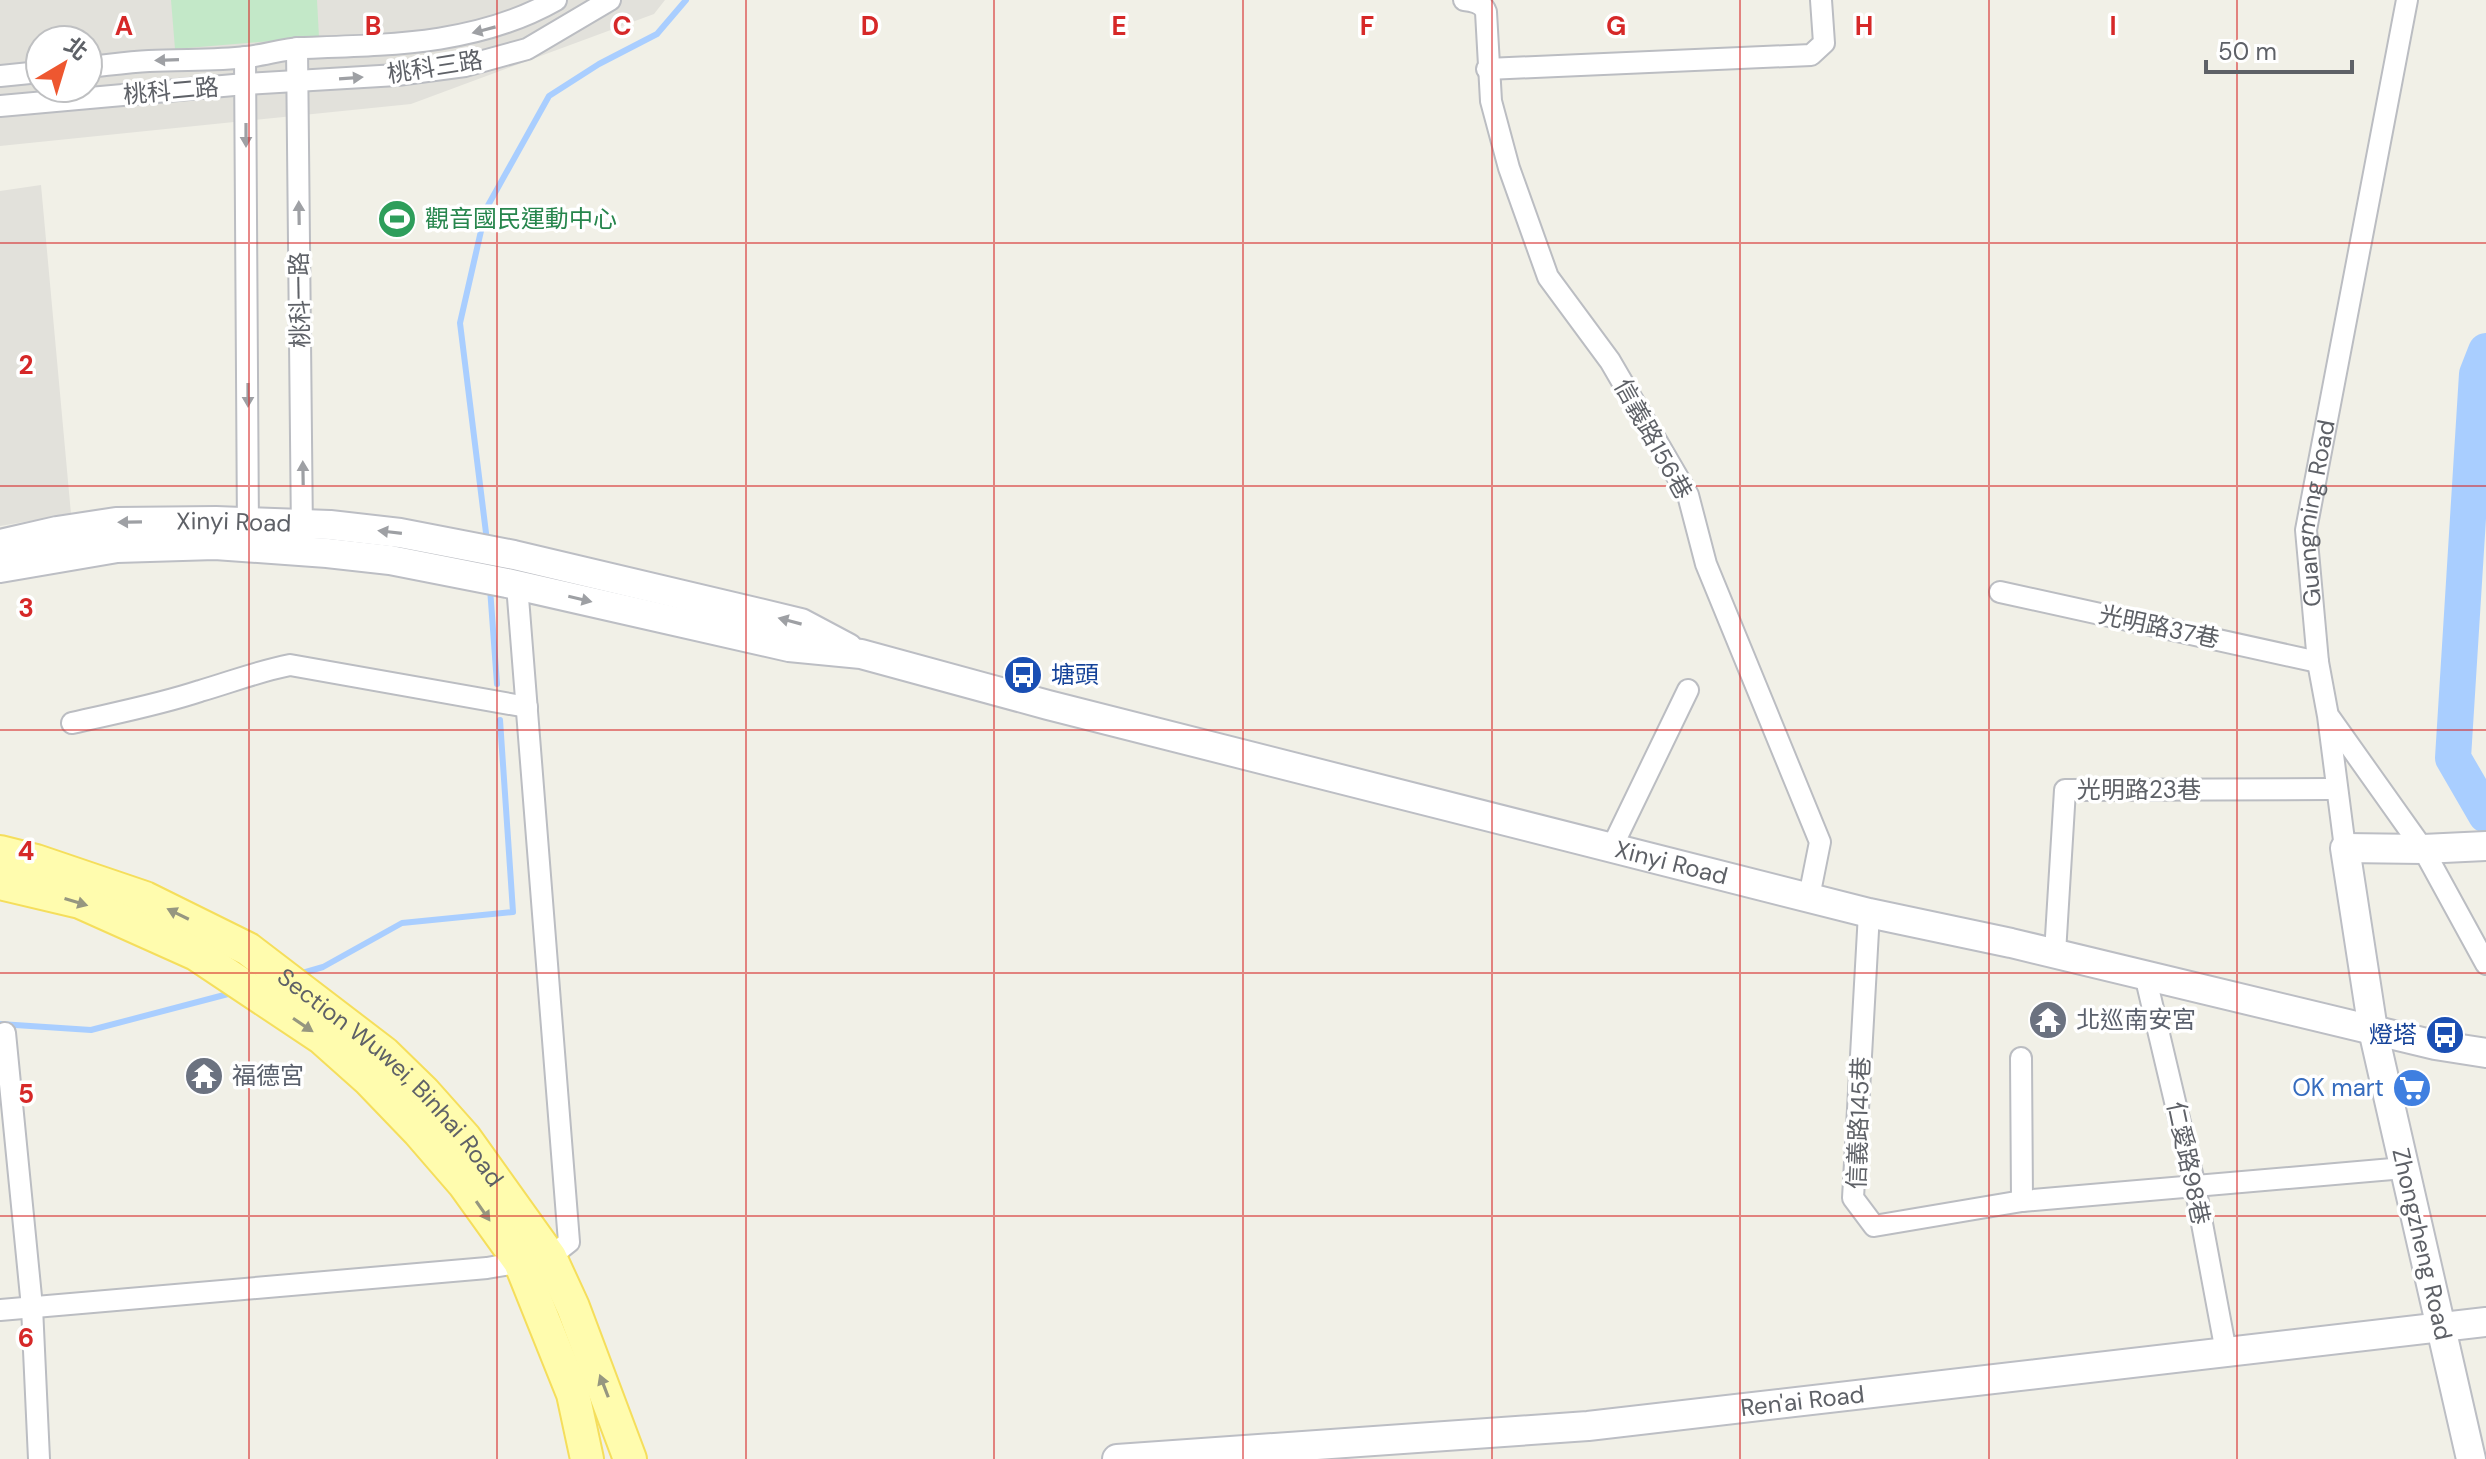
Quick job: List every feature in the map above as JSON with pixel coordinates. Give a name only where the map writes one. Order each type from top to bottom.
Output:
[{"type":"main road","name":"Xinyi Road","points":[[0,544],[116,522],[302,537],[400,533],[508,554],[801,623],[861,654]]},
{"type":"main road","name":"Xinyi Road","points":[[0,568],[117,548],[215,545],[248,534]]},
{"type":"main road","name":"Xinyi Road","points":[[302,537],[390,560],[510,583],[789,647],[861,654],[1048,705],[1869,913],[2055,953],[2435,1045],[2486,1053]]},
{"type":"main road","points":[[2345,848],[2486,846]]},
{"type":"main road","name":"Guangming Road","points":[[2345,848],[2373,1030]]},
{"type":"main road","name":"Section Wuwei, Binhai Road","points":[[0,852],[145,898],[248,949],[384,1053],[465,1138],[535,1260],[578,1320],[630,1459]]},
{"type":"main road","name":"Section Wuwei, Binhai Road","points":[[0,883],[80,902],[196,954],[322,1038],[368,1079],[535,1260],[573,1394],[587,1459]]},
{"type":"main road","name":"Zhongzheng Road","points":[[2373,1030],[2471,1459]]},
{"type":"main road","name":"Ren'ai Road","points":[[1117,1459],[1588,1426],[2486,1322]]},
{"type":"street","name":"桃科三路","points":[[245,57],[297,48],[446,39],[491,29],[556,0]]},
{"type":"street","name":"桃科三路","points":[[245,84],[397,75],[478,63],[527,49],[610,0]]},
{"type":"street","name":"信義路156巷","points":[[1464,0],[1484,7],[1491,101],[1509,168],[1548,277],[1610,361],[1688,495],[1706,564],[1820,842],[1809,897]]},
{"type":"street","points":[[1487,69],[1811,55],[1824,43],[1821,0]]},
{"type":"street","name":"Guangming Road","points":[[2345,848],[2318,662],[2306,530],[2407,0]]},
{"type":"street","name":"桃科一路","points":[[297,48],[302,537]]},
{"type":"street","points":[[245,57],[248,534]]},
{"type":"street","name":"桃科二路","points":[[104,65],[245,57]]},
{"type":"street","points":[[0,76],[24,74]]},
{"type":"street","name":"桃科二路","points":[[0,106],[245,84]]},
{"type":"street","points":[[0,1310],[487,1268],[535,1260],[569,1242],[527,707],[510,583]]},
{"type":"street","name":"光明路37巷","points":[[2000,592],[2318,662]]},
{"type":"street","points":[[72,723],[199,692],[260,671],[290,665],[527,707]]},
{"type":"street","points":[[1612,847],[1688,690]]},
{"type":"street","points":[[2328,716],[2437,848],[2486,964]]},
{"type":"street","name":"光明路23巷","points":[[2055,953],[2065,790],[2329,789]]},
{"type":"street","name":"信義路145巷","points":[[1869,913],[1853,1198],[1874,1226],[2022,1201]]},
{"type":"street","name":"仁愛路98巷","points":[[2145,975],[2195,1186],[2226,1352]]},
{"type":"street","points":[[5,1033],[32,1307],[39,1459]]},
{"type":"street","points":[[2021,1058],[2022,1201],[2404,1168]]},
{"type":"shaded area","points":[[0,0],[665,0],[654,14],[411,104],[0,146]]},
{"type":"shaded area","points":[[41,185],[71,514],[0,526],[0,191]]},
{"type":"green space","points":[[171,0],[317,0],[319,37],[175,49]]},
{"type":"waterway","points":[[487,541],[460,323],[486,209],[549,96],[599,64],[657,34],[686,0]]},
{"type":"waterway","points":[[2486,351],[2477,374],[2453,758],[2486,815]]},
{"type":"waterway","points":[[490,588],[497,684]]},
{"type":"waterway","points":[[299,974],[323,967],[402,923],[513,912],[500,720]]},
{"type":"waterway","points":[[0,1024],[91,1030],[228,994]]},
{"type":"place","name":"觀音國民運動中心","points":[[397,219]]},
{"type":"place","name":"塘頭","points":[[1023,675]]},
{"type":"place","name":"北巡南安宮","points":[[2048,1020]]},
{"type":"place","name":"燈塔","points":[[2445,1035]]},
{"type":"place","name":"福德宮","points":[[204,1076]]},
{"type":"place","name":"OK mart","points":[[2412,1088]]}]
